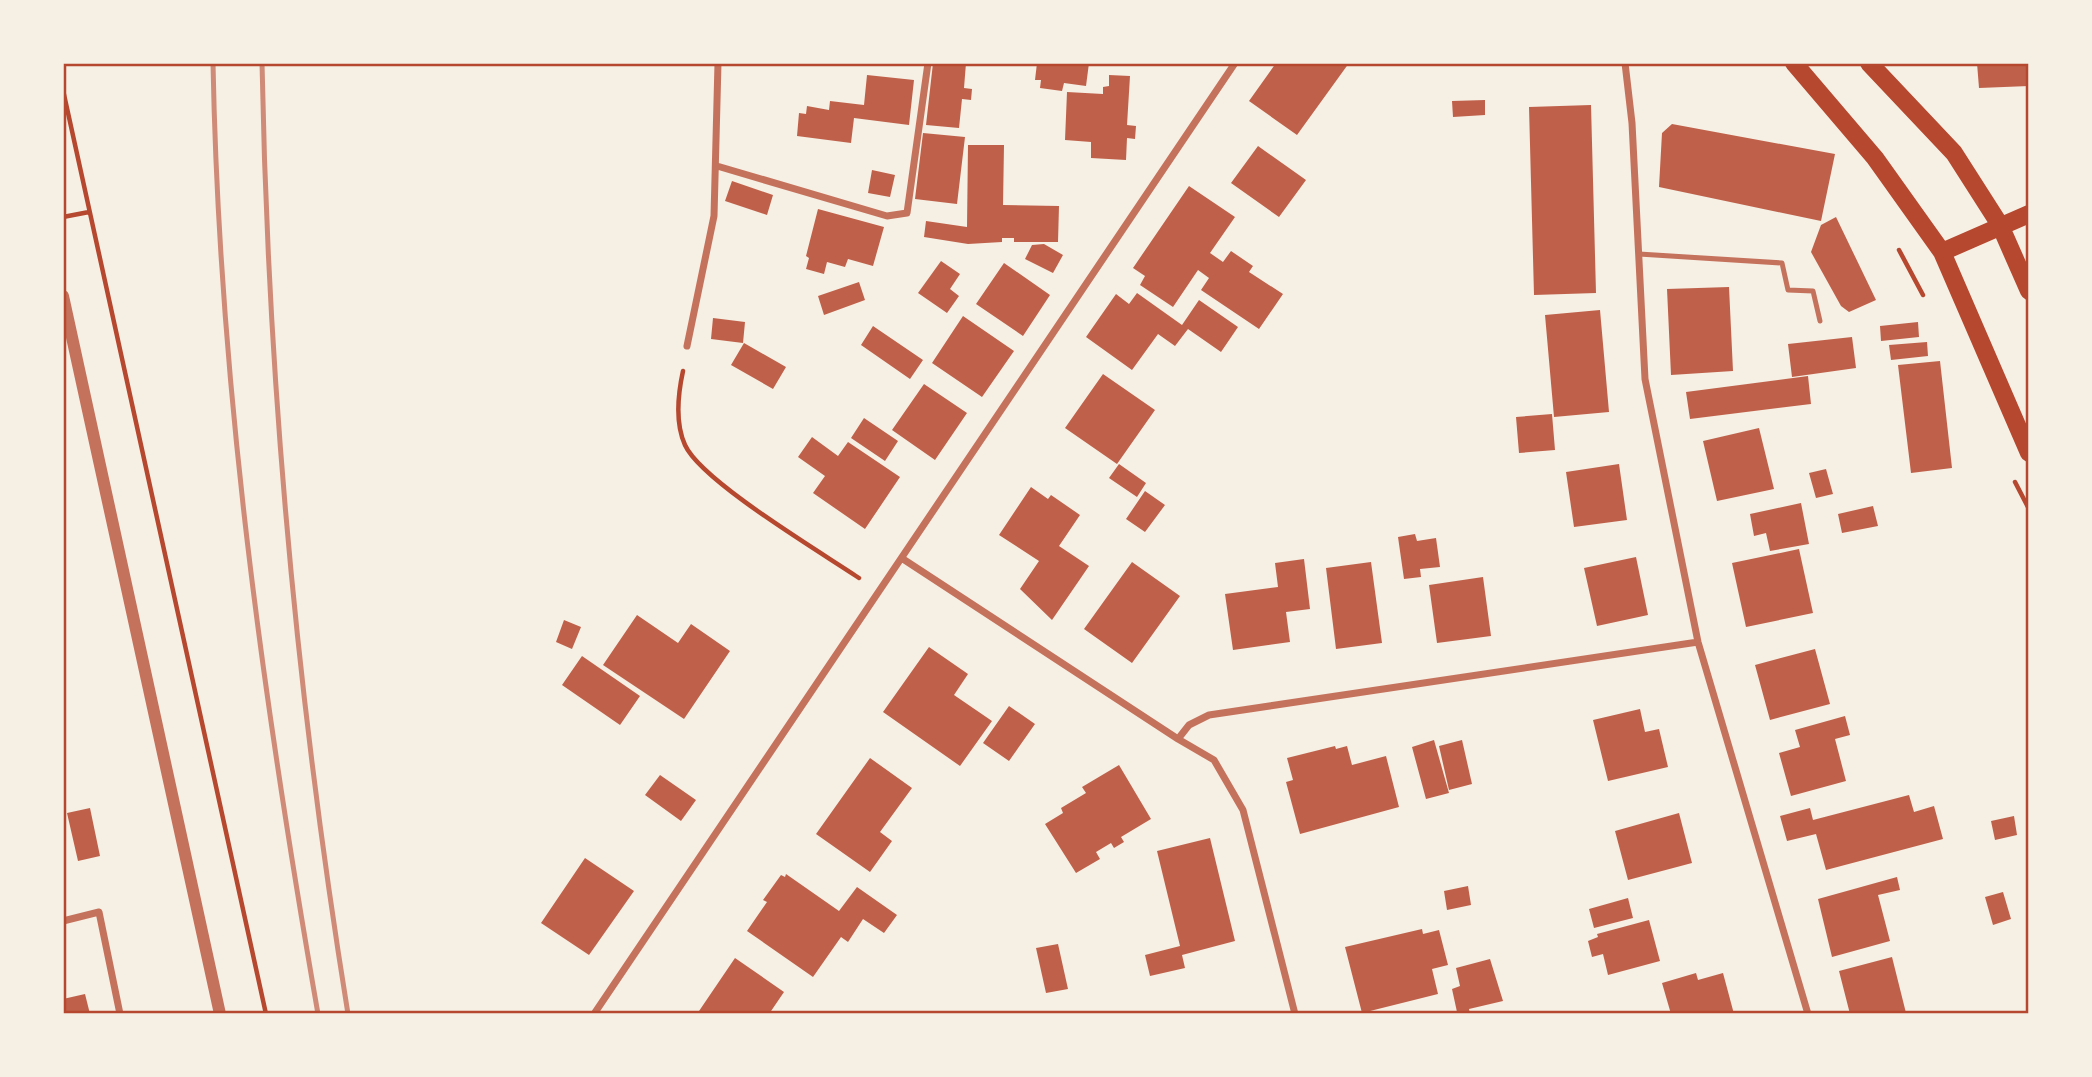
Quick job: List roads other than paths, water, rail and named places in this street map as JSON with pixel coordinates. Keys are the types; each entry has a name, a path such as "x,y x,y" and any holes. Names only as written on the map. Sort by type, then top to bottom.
{"main road":[{"path":"1794,63 1875,158 1942,252 2029,453"},
{"path":"1869,63 1954,153 2000,225 2029,291"},
{"path":"1942,252 2029,214"}],"street":[{"path":"687,346 714,216 718,63"},
{"path":"716,166 887,216 907,213 928,63"},
{"path":"594,1014 1235,63"},
{"path":"1625,63 1632,123 1645,379 1698,642 1808,1014"},
{"path":"63,296 220,1014"},
{"path":"903,559 1214,760 1242,810 1295,1014"},
{"path":"1178,739 1189,725 1209,715 1698,642"},
{"path":"63,921 99,912 120,1014"}],"lane":[{"path":"1639,254 1782,263 1787,290 1813,292 1820,321"}],"railway":[{"path":"213,63 224,302 247,540 279,778 318,1014"},
{"path":"262,63 271,302 288,540 314,777 348,1014"}]}
